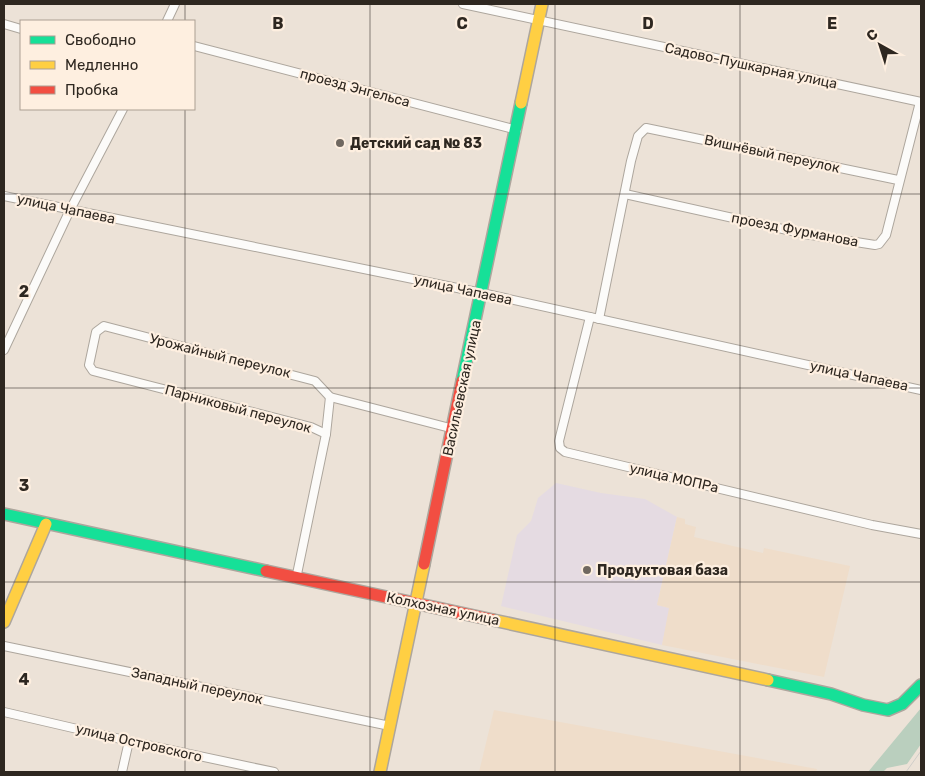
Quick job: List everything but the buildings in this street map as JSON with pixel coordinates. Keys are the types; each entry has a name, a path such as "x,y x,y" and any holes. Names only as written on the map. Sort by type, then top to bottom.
{"main road":[{"name":"Васильевская улица","path":"380,772 542,4"},
{"name":"Колхозная улица","path":"4,514 296,579 416,602 832,694 881,710 893,709 904,702 921,685"},
{"path":"4,622 46,524"}],"street":[{"path":"167,20 175,4"},
{"name":"Садово-Пушкарная улица","path":"463,4 920,102"},
{"path":"4,24 20,30"},
{"name":"проезд Энгельса","path":"195,46 516,130"},
{"name":"проезд Фурманова","path":"625,194 805,234 875,245 879,244 886,236 898,180 920,102"},
{"path":"4,350 70,210 122,110"},
{"name":"Вишнёвый переулок","path":"625,194 638,136 646,128 898,180"},
{"path":"599,319 625,194"},
{"name":"улица Чапаева","path":"4,196 482,293 921,390"},
{"name":"улица МОПРа","path":"590,317 559,441 560,448 565,452 872,525 921,534"},
{"name":"Урожайный переулок","path":"93,371 89,364 96,332 104,326 315,381 330,397 454,428"},
{"name":"Парниковый переулок","path":"93,371 311,427 326,434 296,579"},
{"path":"326,434 330,397"},
{"name":"Западный переулок","path":"4,646 390,726"},
{"name":"улица Островского","path":"4,712 250,770 274,772"},
{"path":"122,772 129,742"}],"shaded area":[{"name":"Продуктовая база","path":"556,483 601,493 645,499 677,517 657,605 670,608 662,645 501,606 517,535 531,521 538,498"},
{"path":"677,517 685,519 685,524 696,527 694,537 763,553 764,548 850,566 824,677 662,645 669,608 657,605"},
{"path":"494,710 817,769 816,772 479,772"}],"green space":[{"path":"921,708 921,744 907,764 887,768 883,772 868,772"}],"tram line":[{"path":"906,772 921,751"}],"traffic: fast":[{"path":"462,381 521,103"},
{"path":"4,514 266,571"},
{"path":"768,680 831,694 863,705 888,710 902,704 921,685"}],"traffic: slow":[{"path":"521,103 542,4"},
{"path":"4,622 46,524"},
{"path":"380,772 424,564"},
{"path":"493,620 768,680"}],"traffic: jam":[{"path":"424,564 462,381"},
{"path":"266,571 493,620"}],"place":[{"name":"Детский сад № 83","path":"340,143"},
{"name":"Продуктовая база","path":"587,570"}]}
